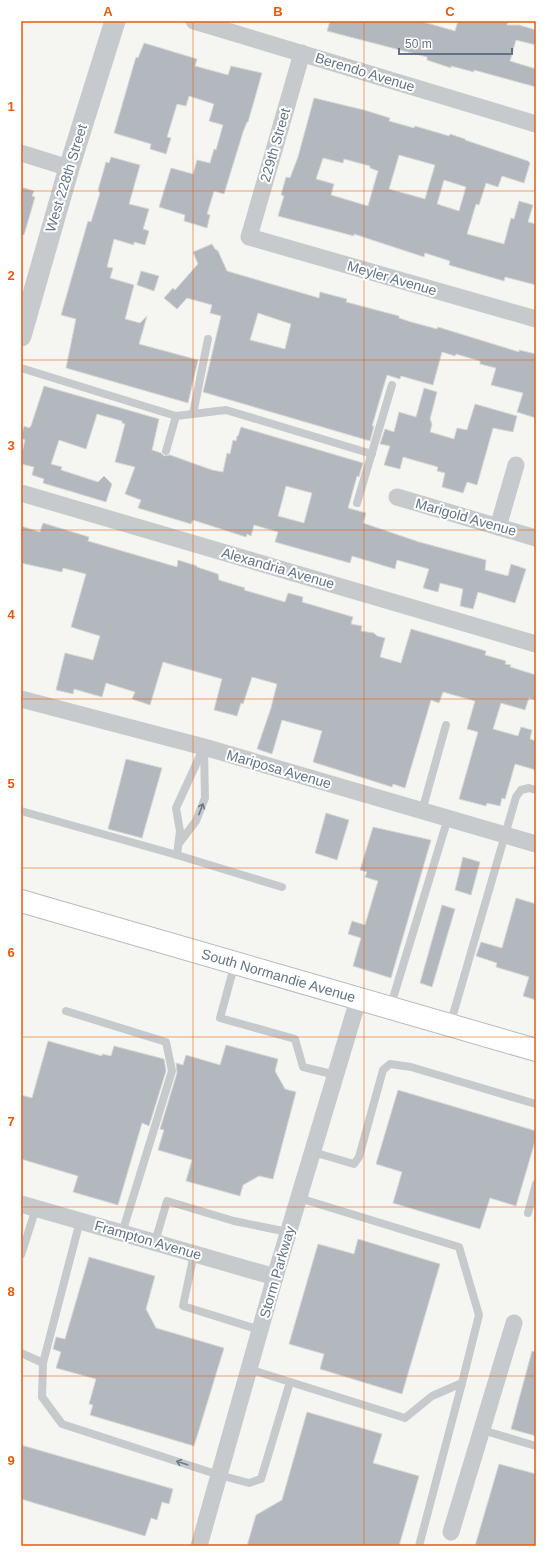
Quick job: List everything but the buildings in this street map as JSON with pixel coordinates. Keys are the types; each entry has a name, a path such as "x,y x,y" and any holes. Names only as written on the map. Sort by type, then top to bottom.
{"main road":[{"name":"South Normandie Avenue","path":"21,901 358,1000 536,1050"}],"street":[{"name":"West 228th Street","path":"22,331 68,168 115,21"},
{"name":"Berendo Avenue","path":"194,21 536,124"},
{"name":"229th Street","path":"249,237 302,53"},
{"path":"21,153 68,168"},
{"name":"Meyler Avenue","path":"249,237 536,318"},
{"path":"498,527 516,465"},
{"name":"Alexandria Avenue","path":"21,493 536,644"},
{"name":"Marigold Avenue","path":"396,497 536,538"},
{"name":"Mariposa Avenue","path":"21,699 204,747 536,844"},
{"name":"Storm Parkway","path":"199,1546 288,1232 358,1000"},
{"name":"Frampton Avenue","path":"28,1206 275,1277"},
{"path":"451,1532 514,1323"}],"lane":[{"path":"193,414 208,339"},
{"path":"21,368 176,416 226,410 372,454"},
{"path":"357,503 392,385"},
{"path":"166,451 176,416"},
{"path":"422,811 446,725"},
{"path":"180,842 196,822 205,798 204,747"},
{"path":"177,855 180,842 180,831 176,808 204,747"},
{"path":"450,1026 516,797 520,790 529,788 536,790"},
{"path":"21,811 177,855 282,887"},
{"path":"390,1009 448,818"},
{"path":"235,963 220,1018 295,1040 303,1067 336,1075"},
{"path":"66,1011 166,1042 172,1071 122,1233"},
{"path":"312,1152 354,1164 359,1156 384,1070 390,1064 411,1067 536,1104"},
{"path":"528,1213 536,1184"},
{"path":"299,1198 459,1247 479,1315 418,1546"},
{"path":"155,1242 167,1201 234,1221 288,1232"},
{"path":"21,1255 28,1206"},
{"path":"80,1221 43,1363 42,1397 62,1424 219,1475 249,1482 261,1479 290,1382"},
{"path":"194,1254 183,1306 260,1330"},
{"path":"21,1353 43,1363"},
{"path":"249,1369 405,1418 432,1396 462,1383"},
{"path":"482,1430 536,1446"}]}
